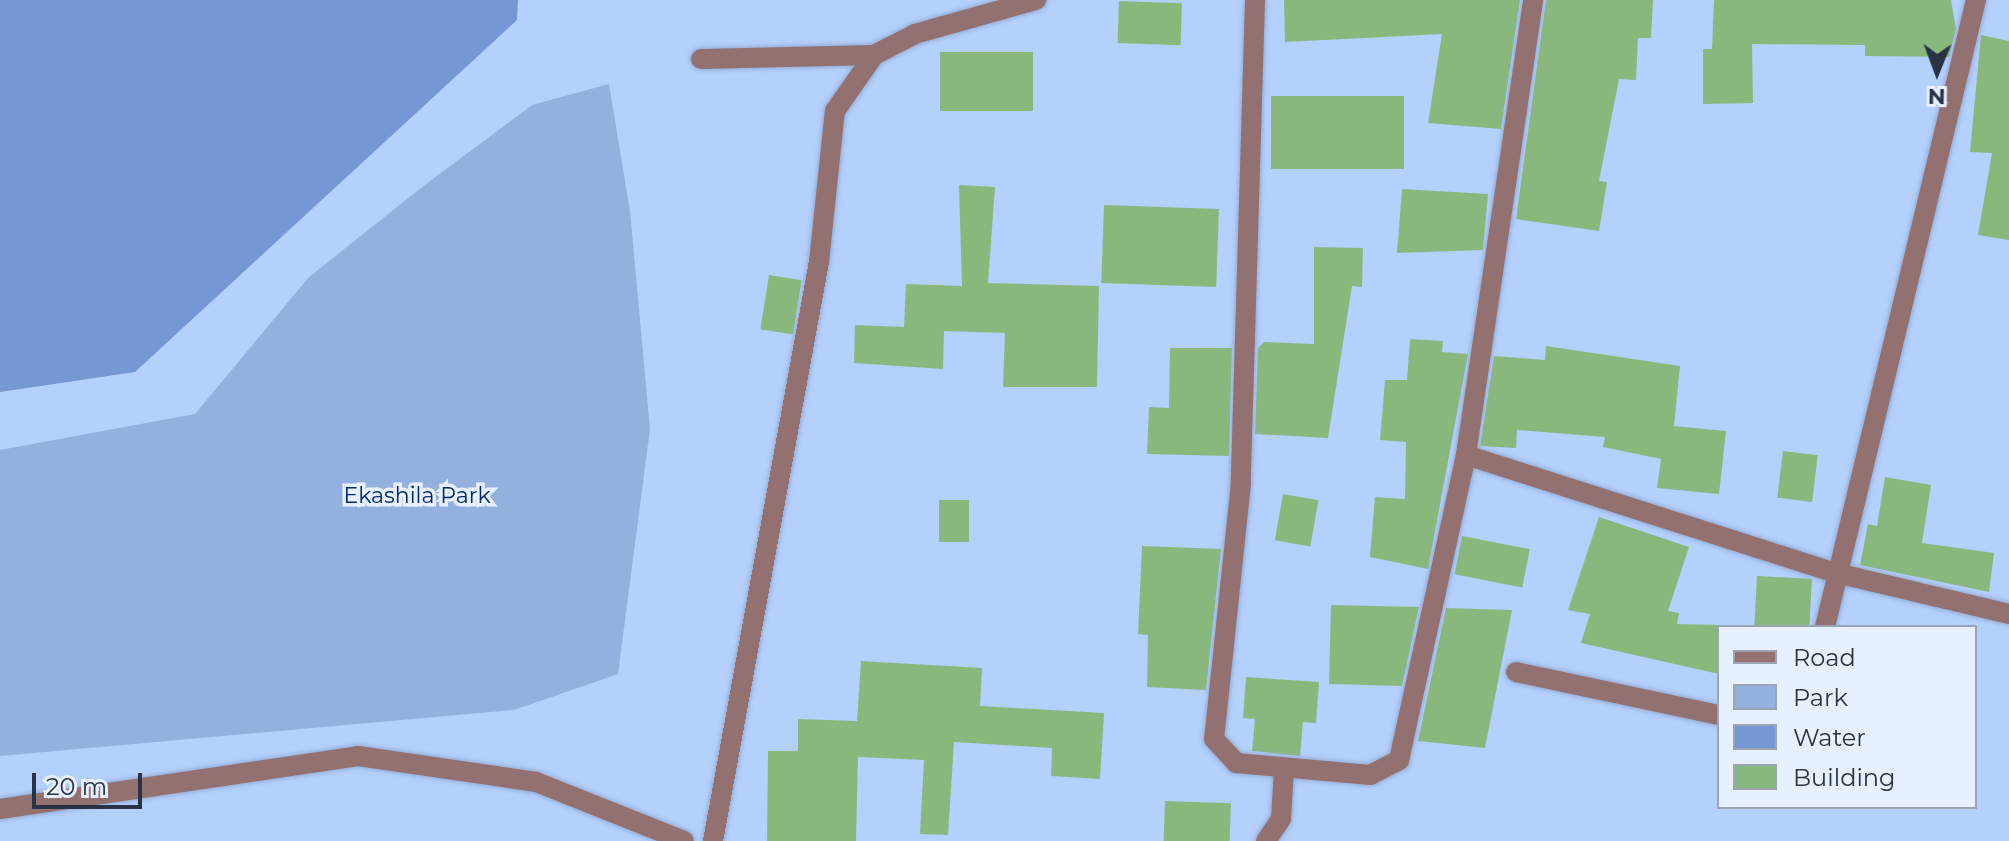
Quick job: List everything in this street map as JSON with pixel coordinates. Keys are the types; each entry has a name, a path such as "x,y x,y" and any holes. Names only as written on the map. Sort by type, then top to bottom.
{"street":[{"path":"701,59 874,55 915,34 1036,0"},
{"path":"1255,0 1241,483 1214,739 1236,763 1370,775 1399,760 1466,455 1533,0"},
{"path":"1825,625 1976,0"},
{"path":"713,841 819,262 835,111 874,55"},
{"path":"1466,455 1836,573 2009,614"},
{"path":"1516,672 1717,715"},
{"path":"0,809 358,756 536,782 684,841"},
{"path":"1266,841 1281,819 1284,769"}],"green space":[{"name":"Ekashila Park","path":"609,84 630,211 650,429 618,674 514,710 0,756 0,450 195,414 309,277 532,105"}],"water":[{"path":"0,0 518,0 517,20 135,372 0,392"}],"building":[{"path":"1284,0 1520,0 1501,129 1428,123 1442,34 1285,42"},
{"path":"1546,0 1653,0 1651,38 1638,38 1636,80 1619,79 1599,181 1607,182 1599,231 1516,219"},
{"path":"1714,0 1951,0 1956,29 1949,57 1865,56 1865,45 1752,44 1753,103 1703,104 1703,49 1712,49"},
{"path":"1119,1 1182,3 1180,45 1118,43"},
{"path":"1981,35 2009,41 2009,240 1978,235 1992,153 1970,152"},
{"path":"940,52 1033,52 1033,111 940,111"},
{"path":"1271,96 1404,96 1404,169 1271,169"},
{"path":"959,185 995,187 988,283 1099,286 1097,387 1003,387 1005,333 944,331 943,369 854,363 855,325 904,327 906,284 962,286"},
{"path":"1402,189 1488,194 1483,250 1397,253"},
{"path":"1104,205 1219,209 1216,287 1101,283"},
{"path":"1314,247 1363,248 1362,287 1352,286 1328,438 1255,434 1258,348 1264,342 1314,344"},
{"path":"769,275 802,280 793,334 760,329"},
{"path":"1410,339 1443,341 1442,352 1468,354 1428,569 1370,557 1375,497 1405,499 1406,442 1380,440 1385,380 1407,380"},
{"path":"1546,346 1680,366 1674,426 1726,431 1719,494 1657,488 1661,459 1603,447 1605,437 1517,430 1516,448 1480,446 1494,356 1545,360"},
{"path":"1170,348 1232,348 1229,456 1147,454 1149,407 1169,408"},
{"path":"1783,451 1818,455 1812,502 1777,498"},
{"path":"1885,477 1931,485 1922,543 1994,553 1989,592 1860,565 1868,524 1877,526"},
{"path":"1283,494 1318,500 1310,547 1275,540"},
{"path":"939,500 969,500 969,542 939,542"},
{"path":"1599,517 1689,547 1668,611 1679,613 1677,624 1719,625 1717,674 1581,643 1590,614 1568,610"},
{"path":"1462,536 1530,549 1522,587 1455,574"},
{"path":"1142,546 1221,549 1206,690 1147,687 1148,635 1138,634"},
{"path":"1757,576 1812,579 1810,625 1754,625"},
{"path":"1331,605 1419,607 1402,686 1329,684"},
{"path":"1446,608 1512,610 1485,748 1418,741"},
{"path":"861,661 982,668 980,706 1104,713 1100,779 1051,776 1052,748 954,742 948,835 920,834 924,760 858,757 856,841 767,841 768,751 798,751 798,719 857,721"},
{"path":"1246,677 1319,682 1316,723 1303,722 1300,756 1252,751 1255,719 1243,718"},
{"path":"1165,801 1231,803 1230,841 1164,841"}]}
